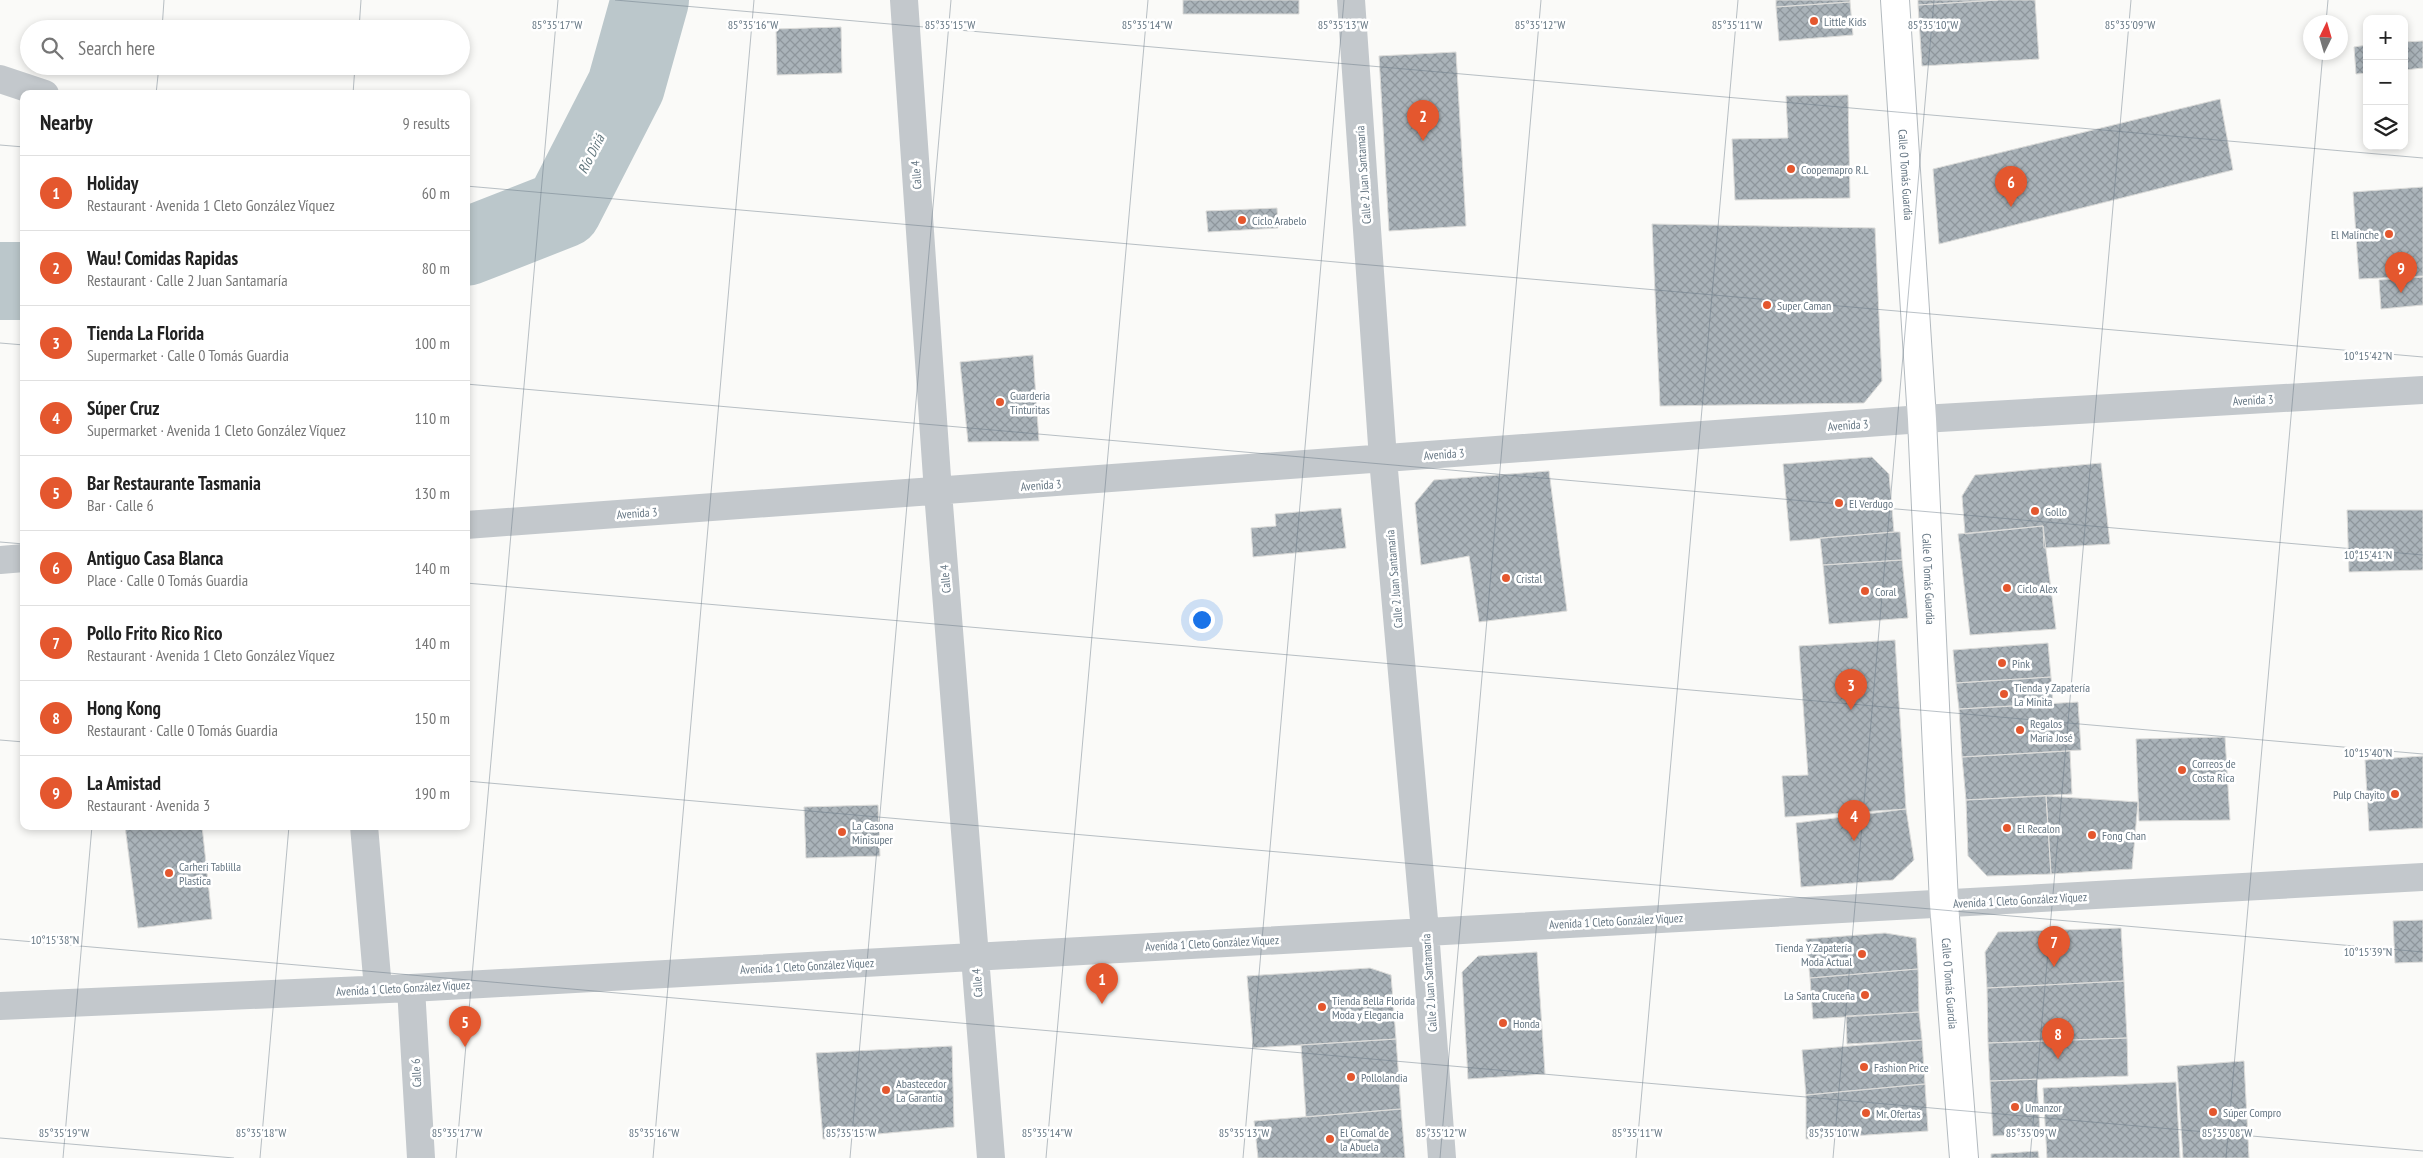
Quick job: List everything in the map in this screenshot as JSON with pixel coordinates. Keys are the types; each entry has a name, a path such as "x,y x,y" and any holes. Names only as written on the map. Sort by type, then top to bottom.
{"street":[{"name":"Calle 4","path":"904,0 938,492 991,1158"},
{"name":"Calle 2 Juan Santamaría","path":"1351,0 1383,458 1425,931 1442,1158"},
{"name":"Calle 0 Tomás Guardia","path":"1895,0 1922,419 1944,904 1964,1158"},
{"path":"0,79 32,90"},
{"name":"Avenida 3","path":"470,525 1922,419 2423,390"},
{"path":"0,560 20,558"},
{"path":"364,830 378,989"},
{"name":"Avenida 1 Cleto González Víquez","path":"0,1006 412,988 2423,877"},
{"name":"Calle 6","path":"412,988 421,1158"}],"building":[{"path":"1183,0 1299,0 1299,14 1183,14"},
{"path":"1776,0 1850,0 1850,2 1776,7"},
{"path":"1918,0 1998,0 1918,5"},
{"path":"1998,0 2035,0 2039,59 1922,66 1918,5"},
{"name":"Little Kids","path":"1850,2 1853,35 1779,41 1776,7"},
{"path":"841,27 842,73 777,75 776,29"},
{"path":"2423,41 2423,68 2408,70 2408,42"},
{"path":"2363,46 2363,73 2356,74 2354,47"},
{"path":"1456,52 1466,226 1389,231 1379,56"},
{"name":"Coopemapro R.L","path":"1848,95 1850,198 1735,200 1732,139 1788,138 1786,96"},
{"path":"2220,99 2233,170 1939,244 1933,169"},
{"name":"El Malinche","path":"2423,187 2423,276 2359,279 2353,192"},
{"name":"Ciclo Arabelo","path":"1277,208 1278,228 1208,232 1206,211"},
{"name":"Super Caman","path":"1652,224 1875,228 1882,381 1864,403 1660,406"},
{"path":"2423,277 2423,305 2381,309 2379,280"},
{"name":"Guarderia Tinturitas","path":"1033,355 1039,441 968,442 960,362"},
{"name":"El Verdugo","path":"1872,457 1889,474 1894,532 1790,541 1783,464"},
{"name":"Gollo","path":"2101,463 2110,544 2044,548 2043,526 1965,534 1962,496 1975,475"},
{"path":"1549,471 1567,611 1479,622 1469,556 1421,565 1415,503 1434,480"},
{"path":"1341,508 1346,548 1253,557 1251,528 1276,526 1275,514"},
{"path":"2347,510 2423,510 2423,570 2349,572"},
{"name":"Ciclo Alex","path":"2043,526 2056,629 1970,635 1958,534"},
{"path":"1900,532 1902,560 1823,565 1820,538"},
{"name":"Coral","path":"1902,560 1908,618 1829,624 1823,565"},
{"path":"1895,640 1906,809 1785,817 1782,776 1808,775 1799,646"},
{"name":"Pink","path":"2048,643 2051,677 1956,683 1953,650"},
{"name":"Tienda y Zapatería La Minita","path":"2051,677 2053,704 1959,709 1956,683"},
{"name":"Regalos María José","path":"2078,702 2081,750 1962,757 1959,709"},
{"name":"Correos de Costa Rica","path":"2225,737 2230,820 2139,821 2136,739"},
{"path":"2070,751 2072,794 1966,800 1962,757"},
{"name":"Pulp Chayito","path":"2423,756 2423,828 2369,831 2365,760"},
{"name":"El Recalon","path":"2046,796 2051,874 1987,876 1968,856 1966,800"},
{"name":"Fong Chan","path":"2046,796 2138,802 2132,869 2051,874"},
{"name":"La Casona Minisuper","path":"878,805 880,856 806,858 804,807"},
{"path":"1906,809 1914,860 1893,880 1801,887 1796,823"},
{"name":"Carheri Tablilla Plastica","path":"126,830 202,830 212,919 138,928"},
{"path":"2423,920 2423,962 2395,963 2393,921"},
{"path":"2121,928 2124,981 1987,988 1985,952 1998,932"},
{"name":"Tienda Y Zapatería Moda Actual","path":"1885,933 1916,938 1918,969 1810,978 1806,939"},
{"name":"Honda","path":"1537,952 1545,1074 1468,1079 1462,972 1478,956"},
{"name":"Tienda Bella Florida Moda y Elegancia","path":"1370,968 1391,975 1396,1039 1253,1048 1247,976"},
{"name":"La Santa Cruceña","path":"1918,969 1919,1012 1813,1019 1810,978"},
{"path":"2124,981 2127,1038 1988,1043 1987,988"},
{"path":"1919,1012 1922,1040 1847,1044 1846,1016"},
{"path":"2127,1038 2128,1076 1990,1081 1988,1043"},
{"name":"Pollolandia","path":"1396,1039 1401,1109 1306,1117 1301,1045"},
{"name":"Fashion Price","path":"1922,1040 1925,1084 1806,1095 1802,1050"},
{"name":"Abastecedor La Garantía","path":"952,1046 954,1127 823,1139 816,1053"},
{"name":"Súper Compro","path":"2244,1061 2249,1158 2183,1158 2177,1066"},
{"name":"Umanzor","path":"2037,1079 2040,1134 1993,1136 1990,1081"},
{"path":"2176,1082 2180,1158 2047,1158 2043,1088"},
{"name":"Mr. Ofertas","path":"1925,1084 1928,1131 1806,1139 1806,1095"},
{"name":"El Comal de la Abuela","path":"1401,1109 1405,1158 1258,1158 1254,1121"},
{"path":"2038,1151 2039,1158 1991,1158 1991,1154"}],"waterway":[{"name":"Río Diriá","path":"470,245 563,209 626,86 650,0"},
{"name":"Río Diriá","path":"0,281 20,281"}],"place":[{"name":"Little Kids","path":"1814,21"},
{"name":"Wau! Comidas Rapidas","path":"1423,141"},
{"name":"Coopemapro R.L","path":"1791,169"},
{"name":"Antiguo Casa Blanca","path":"2011,207"},
{"name":"Ciclo Arabelo","path":"1242,220"},
{"name":"El Malinche","path":"2389,234"},
{"name":"La Amistad","path":"2401,293"},
{"name":"Super Caman","path":"1767,305"},
{"name":"Guarderia Tinturitas","path":"1000,402"},
{"name":"El Verdugo","path":"1839,503"},
{"name":"Gollo","path":"2035,511"},
{"name":"Cristal","path":"1506,578"},
{"name":"Ciclo Alex","path":"2007,588"},
{"name":"Coral","path":"1865,591"},
{"name":"Pink","path":"2002,663"},
{"name":"Tienda y Zapatería La Minita","path":"2004,694"},
{"name":"Tienda La Florida","path":"1851,710"},
{"name":"Regalos María José","path":"2020,730"},
{"name":"Correos de Costa Rica","path":"2182,770"},
{"name":"Pulp Chayito","path":"2395,794"},
{"name":"El Recalon","path":"2007,828"},
{"name":"La Casona Minisuper","path":"842,832"},
{"name":"Fong Chan","path":"2092,835"},
{"name":"Súper Cruz","path":"1854,841"},
{"name":"Carheri Tablilla Plastica","path":"169,873"},
{"name":"Tienda Y Zapatería Moda Actual","path":"1862,954"},
{"name":"Pollo Frito Rico Rico","path":"2054,967"},
{"name":"La Santa Cruceña","path":"1865,995"},
{"name":"Holiday","path":"1102,1004"},
{"name":"Tienda Bella Florida Moda y Elegancia","path":"1322,1007"},
{"name":"Honda","path":"1503,1023"},
{"name":"Bar Restaurante Tasmania","path":"465,1047"},
{"name":"Hong Kong","path":"2058,1059"},
{"name":"Fashion Price","path":"1864,1067"},
{"name":"Pollolandia","path":"1351,1077"},
{"name":"Abastecedor La Garantía","path":"886,1090"},
{"name":"Umanzor","path":"2015,1107"},
{"name":"Súper Compro","path":"2213,1112"},
{"name":"Mr. Ofertas","path":"1866,1113"},
{"name":"El Comal de la Abuela","path":"1330,1139"}]}
